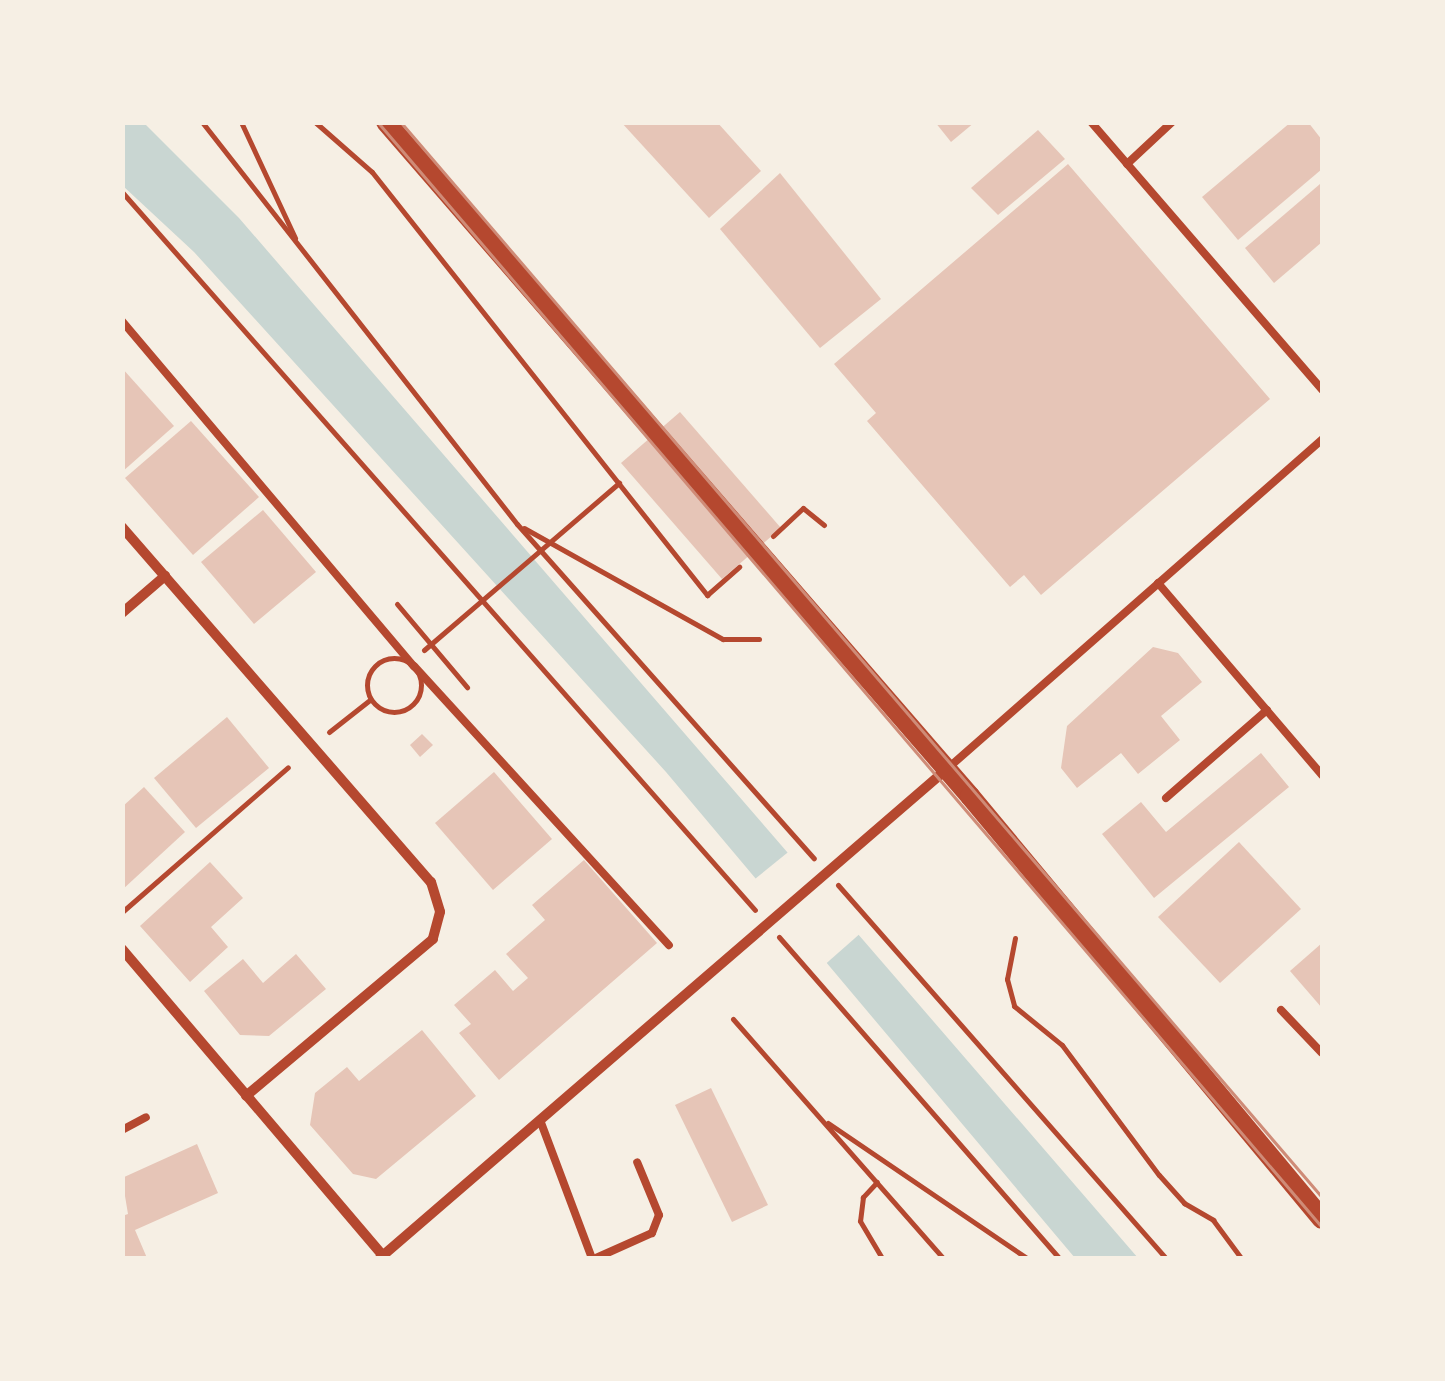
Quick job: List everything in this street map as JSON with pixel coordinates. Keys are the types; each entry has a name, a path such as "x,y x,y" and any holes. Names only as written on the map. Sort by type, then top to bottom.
{"main road":[{"path":"386,122 947,769 1322,1220"}],"street":[{"path":"122,527 431,882 440,912 433,939 246,1096"},
{"path":"122,613 164,576"},
{"path":"122,949 381,1257 947,769"}],"lane":[{"path":"1092,122 1322,390"},
{"path":"1127,164 1172,122"},
{"path":"122,320 414,666 669,946"},
{"path":"947,769 1322,439"},
{"path":"1158,583 1322,774"},
{"path":"1166,798 1267,710"},
{"path":"1282,1010 1322,1053"},
{"path":"122,1130 146,1117"},
{"path":"540,1120 594,1258 652,1234 659,1215 638,1162"}],"path":[{"path":"202,122 517,524 1166,1258"},
{"path":"242,122 299,247"},
{"path":"314,122 372,172 707,595"},
{"path":"122,192 758,912"},
{"path":"428,643 619,483"},
{"path":"804,508 824,525"},
{"path":"517,524 723,639 759,639"},
{"path":"397,604 466,687"},
{"path":"397,658 414,666 421,683 410,708 392,712 371,699 368,678 381,661 397,658"},
{"path":"329,732 371,699"},
{"path":"122,912 288,767"},
{"path":"767,928 1059,1258"},
{"path":"1015,938 1007,980 1014,1006 1062,1046 1160,1175 1184,1203 1213,1220 1241,1258"},
{"path":"732,1019 943,1258"},
{"path":"821,1118 1028,1258"},
{"path":"877,1182 863,1197 860,1222 882,1258"}],"shaded area":[{"path":"122,123 144,123 239,218 1138,1258 1075,1258 666,772 194,252 123,186"}],"pier":[{"path":"792,849 863,931 821,968 750,883"}],"building":[{"path":"621,122 717,122 761,171 709,218"},
{"path":"935,122 975,122 951,142"},
{"path":"1291,122 1308,122 1322,140 1322,169 1238,240 1202,197"},
{"path":"1038,130 1065,159 998,215 971,188"},
{"path":"1068,164 1270,399 1041,595 1024,575 1010,587 867,421 876,413 834,364"},
{"path":"780,173 881,299 820,348 720,229"},
{"path":"1320,184 1322,242 1274,283 1245,248"},
{"path":"122,368 174,426 122,472"},
{"path":"680,412 781,528 722,579 621,463"},
{"path":"191,421 259,497 193,555 125,478"},
{"path":"263,510 316,572 254,624 201,562"},
{"path":"1153,647 1178,653 1202,682 1161,716 1180,740 1138,774 1121,753 1077,788 1061,768 1067,726"},
{"path":"227,717 269,768 196,828 154,778"},
{"path":"422,734 433,745 420,757 410,745"},
{"path":"1261,753 1289,787 1154,898 1102,834 1141,802 1166,832"},
{"path":"494,772 552,839 493,890 435,823"},
{"path":"144,787 185,832 122,890 122,807"},
{"path":"1239,842 1301,909 1220,983 1158,917"},
{"path":"584,860 657,943 499,1080 459,1033 471,1024 454,1005 495,970 513,991 528,978 506,954 545,920 532,905"},
{"path":"210,862 243,898 211,927 228,947 190,982 140,926"},
{"path":"1322,943 1322,1008 1290,971"},
{"path":"296,954 326,989 269,1036 240,1035 204,991 243,959 263,983"},
{"path":"422,1030 476,1096 376,1179 353,1174 310,1125 315,1093 347,1067 359,1081"},
{"path":"711,1088 768,1205 732,1222 675,1105"},
{"path":"197,1144 218,1193 135,1230 147,1258 122,1258 122,1216 128,1214 122,1178"}],"tram line":[{"path":"378,122 1322,1227"},
{"path":"401,122 1322,1197"}]}
